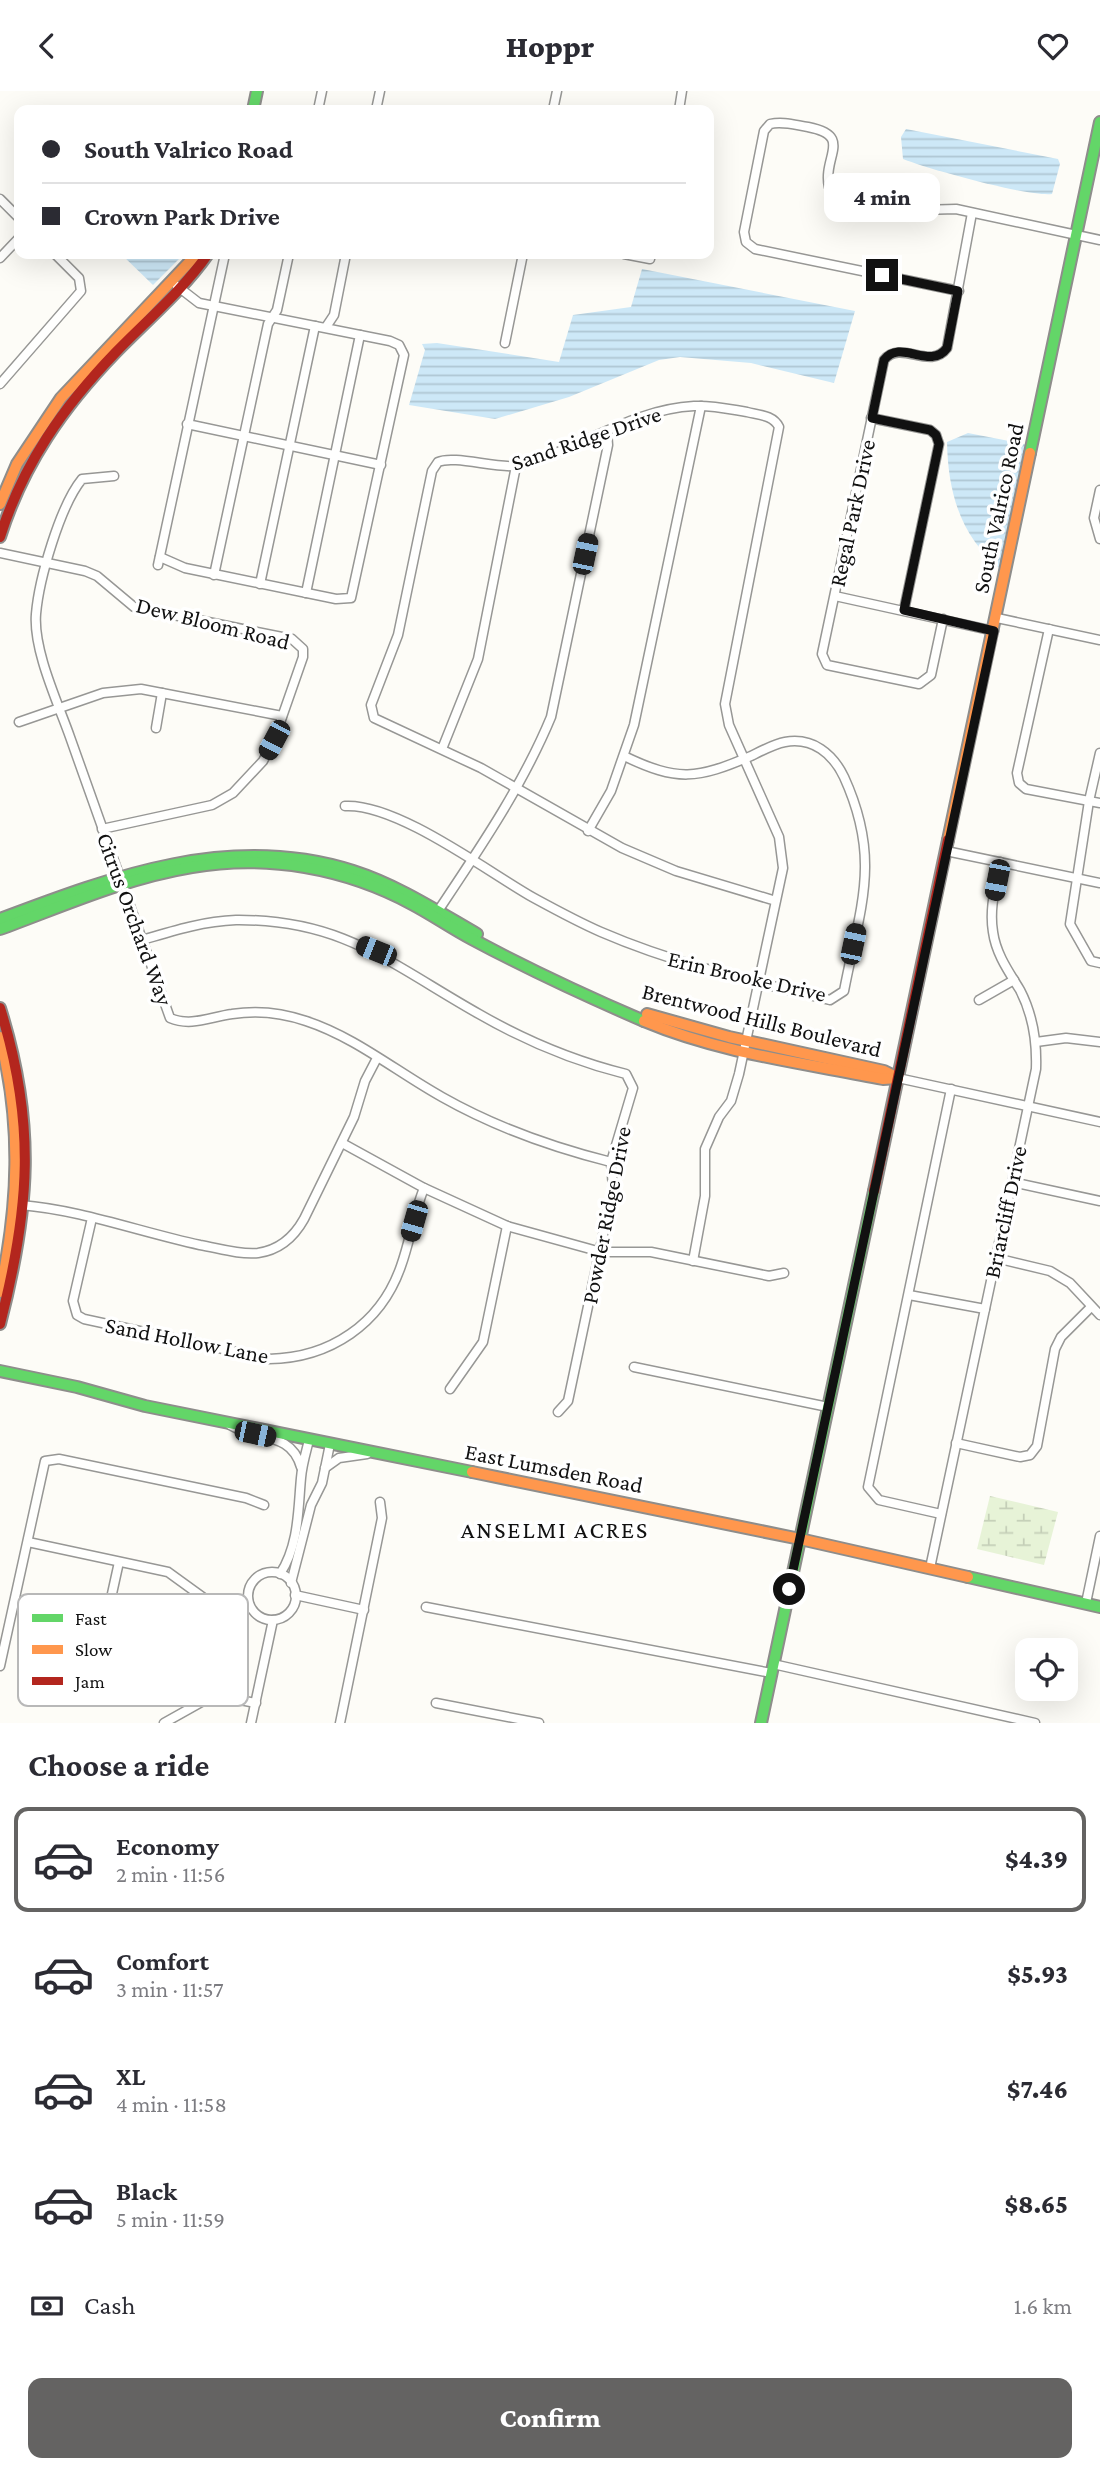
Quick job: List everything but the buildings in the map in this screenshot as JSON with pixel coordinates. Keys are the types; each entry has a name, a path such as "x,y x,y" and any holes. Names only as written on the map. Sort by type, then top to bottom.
{"street":[{"path":"958,291 755,249 746,242 744,232 764,131 769,124 779,122 824,130 831,135 834,143 827,179 829,187 838,193 920,210 956,209 1100,240"},
{"name":"South Valrico Road","path":"761,1723 1100,123"},
{"path":"0,199 14,213"},
{"name":"Regal Park Drive","path":"943,619 931,675 919,684 827,665 822,654 884,360 890,353 898,351 931,358 942,354 947,348 972,213"},
{"path":"0,258 14,243"},
{"path":"0,384 81,291 79,278 60,259"},
{"path":"0,537 23,472 63,409 176,285 194,259"},
{"path":"0,504 23,451 57,401 203,259"},
{"path":"176,285 194,301 213,306 272,318 326,327 402,347 404,355 351,598 342,600 214,575 159,561 187,424 213,306 224,259"},
{"path":"214,575 244,436 288,259"},
{"path":"326,327 334,315 345,259"},
{"path":"505,343 522,259"},
{"path":"260,584 315,325"},
{"path":"306,593 360,335"},
{"path":"588,831 611,791 634,725 701,406"},
{"name":"Sand Ridge Drive","path":"693,1261 705,1196 705,1149 719,1117 731,1101 759,983 783,868 779,837 727,721 725,691 780,429 776,422 766,416 701,406 658,412 516,466 492,467 447,459 434,466 396,642 371,705 376,720 442,749 516,788 588,831 676,871 776,901"},
{"path":"872,418 930,430 936,435 939,444 904,610"},
{"path":"187,424 381,464"},
{"path":"436,912 516,788 551,717 608,445 607,432"},
{"path":"442,749 478,659 516,466"},
{"name":"Citrus Orchard Way","path":"114,476 82,479 74,489 55,534 36,615 39,645 170,1018 184,1024 234,1013 281,1014 326,1028 442,1097 504,1128 556,1149 611,1162"},
{"path":"1100,490 1094,518 1100,539"},
{"name":"Dew Bloom Road","path":"0,553 97,576 122,599 150,612 296,640 303,649 303,657 282,716 263,761 233,793 212,805 102,829"},
{"path":"835,596 994,631"},
{"path":"997,618 1100,640"},
{"path":"1049,629 1017,773 1019,783 1027,789 1100,803"},
{"path":"19,722 122,688 282,716"},
{"path":"156,728 162,693"},
{"name":"Erin Brooke Drive","path":"345,806 361,805 430,835 534,898 598,930 683,964 830,1000 844,991 867,875 867,850 857,806 837,762 829,753 807,744 784,742 715,772 693,776 657,772 625,756"},
{"path":"1100,753 1089,801 1070,924 1091,961 1100,963"},
{"path":"946,851 1100,883"},
{"name":"Brentwood Hills Boulevard","path":"0,929 48,907 187,858 241,854 286,856 365,873 436,912 495,949 615,1006 745,1045 884,1071 898,1078"},
{"name":"Briarcliff Drive","path":"930,1568 1035,1069 1036,1042 1028,1007 1000,956 993,931 993,898 1000,862"},
{"name":"Brentwood Hills Boulevard","path":"0,919 48,907"},
{"name":"Powder Ridge Drive","path":"142,940 189,927 234,920 300,926 332,933 376,951 479,1014 545,1048 626,1074 633,1088 611,1162 613,1188 601,1252 568,1401 558,1412"},
{"path":"979,1000 1014,980"},
{"path":"0,1008 22,1094 27,1145 17,1262 0,1324"},
{"path":"0,1037 16,1120 20,1205 0,1292"},
{"path":"1036,1042 1066,1038 1100,1042"},
{"path":"20,1205 92,1218 129,1230 234,1252 268,1250 288,1240 301,1226 342,1143 365,1081 377,1058"},
{"path":"898,1078 1100,1122"},
{"path":"941,1514 879,1500 868,1487 951,1089"},
{"path":"342,1143 424,1188 507,1226 601,1252 651,1252 769,1276 784,1273"},
{"path":"1012,1182 1100,1201"},
{"name":"Sand Hollow Lane","path":"92,1218 74,1301 77,1315 84,1319 270,1359 294,1358 328,1348 359,1330 379,1309 401,1267 424,1188"},
{"path":"450,1389 483,1342 507,1226"},
{"path":"996,1258 1050,1271 1070,1283 1100,1315"},
{"path":"909,1296 985,1309"},
{"path":"956,1443 1020,1457 1030,1455 1037,1446 1055,1349 1061,1337 1091,1307"},
{"path":"634,1367 828,1407"},
{"name":"East Lumsden Road","path":"0,1371 309,1440 800,1539 1100,1607"},
{"path":"224,1422 240,1431 286,1443 296,1452 302,1470"},
{"path":"280,1574 289,1556 302,1503 302,1470 309,1440"},
{"path":"291,1583 311,1505 322,1483 330,1444"},
{"path":"325,1468 339,1458 374,1453"},
{"path":"0,1666 45,1461 59,1459 246,1498 264,1505"},
{"path":"340,1723 382,1518 380,1501"},
{"path":"1086,1603 1100,1536"},
{"path":"28,1542 168,1572 198,1594"},
{"path":"112,1594 119,1562"},
{"path":"280,1574 291,1583 296,1595 292,1609 273,1620 259,1616 249,1605 249,1590 257,1577 280,1574"},
{"path":"296,1595 364,1610"},
{"path":"426,1607 772,1668 1035,1723"},
{"path":"251,1723 273,1620"},
{"path":"248,1701 256,1703"},
{"path":"436,1703 539,1723"},
{"path":"164,1723 194,1706"}],"green space":[{"path":"990,1496 1058,1512 1044,1565 977,1549"}],"water":[{"path":"906,129 1058,159 1060,164 1052,194 1001,187 903,159 901,137"},
{"path":"126,259 179,259 153,285"},
{"path":"642,269 855,311 834,383 751,363 680,357 659,360 569,397 495,419 409,405 425,350 422,344 437,343 559,362 573,315 631,307"},
{"path":"968,433 1029,445 1003,571 977,544 967,529 954,497 947,442"}],"traffic: fast":[{"path":"254,105 257,91"},
{"path":"1030,453 1100,122"},
{"path":"0,919 86,888 174,864 262,856 307,860 353,871 416,899 477,934"},
{"path":"0,929 94,893 167,872 220,863 249,862 305,867 360,881 386,892 514,961 644,1021"},
{"path":"761,1723 874,1191"},
{"path":"0,1371 77,1387 145,1406 472,1472"},
{"path":"968,1577 1100,1607"}],"traffic: slow":[{"path":"0,504 17,464 61,398 192,259"},
{"path":"948,840 1030,453"},
{"path":"647,1014 729,1037 884,1071 898,1078"},
{"path":"644,1021 702,1041 762,1056 883,1079 898,1078"},
{"path":"0,1037 15,1133 11,1228 0,1292"},
{"path":"472,1472 800,1539 968,1577"}],"traffic: jam":[{"path":"0,537 20,485 62,415 116,352 176,293 204,259"},
{"path":"874,1191 948,840"},
{"path":"0,1008 12,1050 19,1090 25,1166 18,1242 0,1324"}],"district":[{"name":"ANSELMI ACRES","path":"555,1529"}],"route":[{"path":"789,1589 994,631 904,610 939,444 936,435 930,430 872,418 884,360 890,353 898,351 931,358 942,354 947,348 958,291 882,275"}]}
